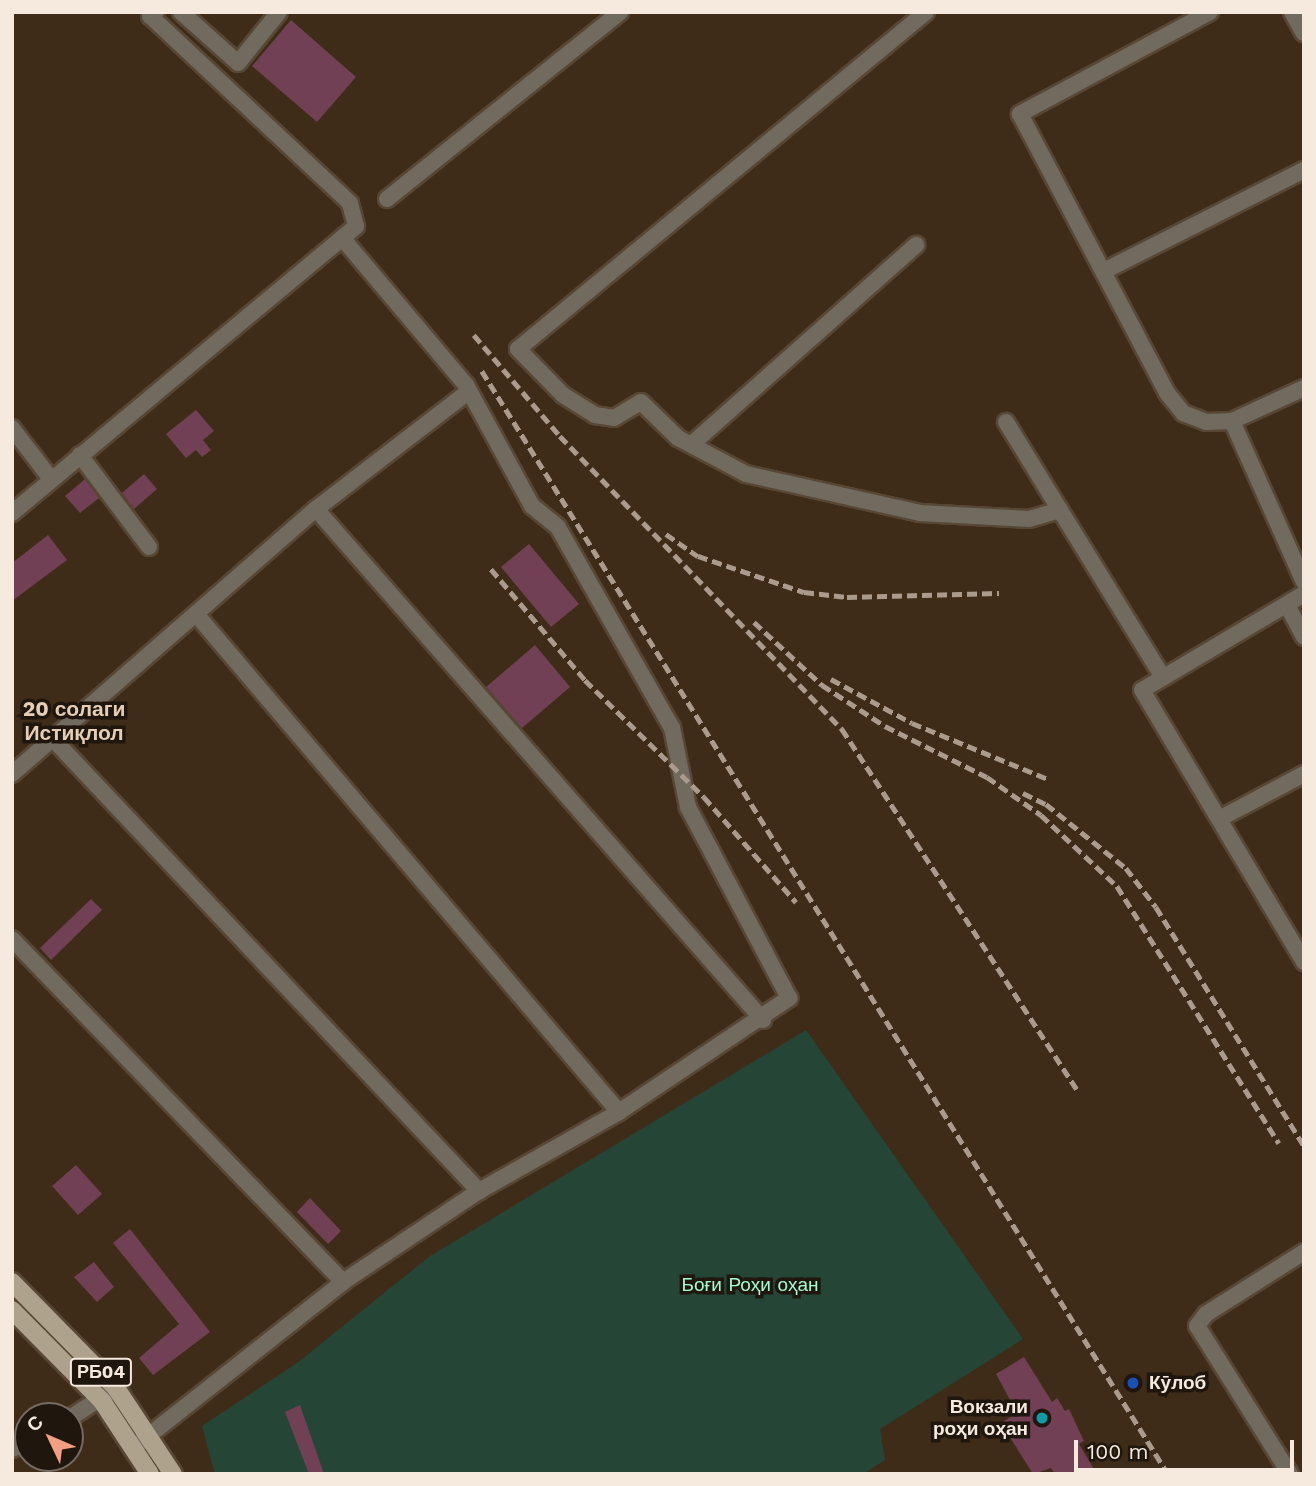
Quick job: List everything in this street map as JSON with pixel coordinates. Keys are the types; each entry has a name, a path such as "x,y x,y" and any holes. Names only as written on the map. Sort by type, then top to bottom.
{"main road":[{"name":"РБ04","path":"12,1282 116,1388 150,1435 173,1474"},
{"name":"РБ04","path":"12,1310 102,1401 150,1474"}],"street":[{"path":"12,513 356,226 350,203 150,16 156,12"},
{"path":"181,12 238,63 279,12"},
{"path":"387,199 620,12"},
{"path":"926,12 518,349 564,395 595,415 614,418 640,402 691,444 746,474 920,513 1029,519 1060,510"},
{"path":"1210,12 1020,114 1183,414 1206,422 1232,421 1301,394"},
{"path":"1293,12 1304,32"},
{"path":"1104,271 1304,170"},
{"path":"133,1448 343,1282 479,1191 619,1112 763,1020 789,998 688,807 672,728 558,527 532,506 469,391 343,239"},
{"path":"691,444 916,245"},
{"path":"12,774 316,509 469,391"},
{"path":"1232,421 1304,582"},
{"path":"1006,422 1162,676"},
{"path":"12,428 51,479"},
{"path":"80,455 149,547"},
{"path":"316,509 763,1020"},
{"path":"1301,953 1142,690 1304,593"},
{"path":"1287,605 1304,637"},
{"path":"196,614 619,1112"},
{"path":"52,738 479,1191"},
{"path":"1219,820 1304,774"},
{"path":"12,939 343,1282"},
{"path":"1290,1474 1197,1326 1206,1314 1304,1252"},
{"path":"84,1411 102,1401 116,1388"}],"green space":[{"name":"Боғи Роҳи оҳан","path":"806,1030 1023,1339 880,1429 885,1460 863,1474 215,1474 202,1426 297,1363 430,1256"}],"building":[{"path":"291,20 356,77 317,122 252,66"},
{"path":"196,410 214,431 203,440 211,450 202,457 196,450 186,458 166,434"},
{"path":"144,474 157,489 134,509 122,493"},
{"path":"85,479 99,498 80,513 65,496"},
{"path":"48,535 67,560 12,601 12,563"},
{"path":"529,544 579,604 551,627 501,567"},
{"path":"535,645 570,687 522,728 486,687"},
{"path":"91,899 102,910 51,960 40,948"},
{"path":"76,1165 102,1194 78,1215 52,1186"},
{"path":"310,1198 341,1231 328,1244 297,1212"},
{"path":"130,1229 210,1332 153,1375 139,1358 179,1324 113,1243"},
{"path":"94,1262 114,1287 97,1302 74,1277"},
{"name":"Вокзали роҳи оҳан","path":"1024,1357 1052,1402 1057,1398 1065,1411 1069,1409 1084,1441 1079,1444 1097,1474 1055,1474 1051,1468 1033,1474 1001,1423 1017,1413 996,1374"},
{"path":"300,1405 324,1474 309,1474 285,1412"}],"railway":[{"path":"474,335 560,436 842,729 1077,1089"},
{"path":"482,371 1168,1474"},
{"path":"666,534 698,556 804,592 847,597 999,593"},
{"path":"491,569 585,680 704,797 796,902"},
{"path":"754,622 822,685 885,726 987,777 1041,815 1117,886 1279,1143"},
{"path":"831,679 912,723 1050,780"},
{"path":"1023,793 1046,804 1126,868 1156,907 1304,1146"}],"place":[{"name":"Кӯлоб","path":"1133,1383"},
{"name":"Вокзали роҳи оҳан","path":"1042,1418"}],"district":[{"name":"20 солаги Истиқлол","path":"74,721"}]}
